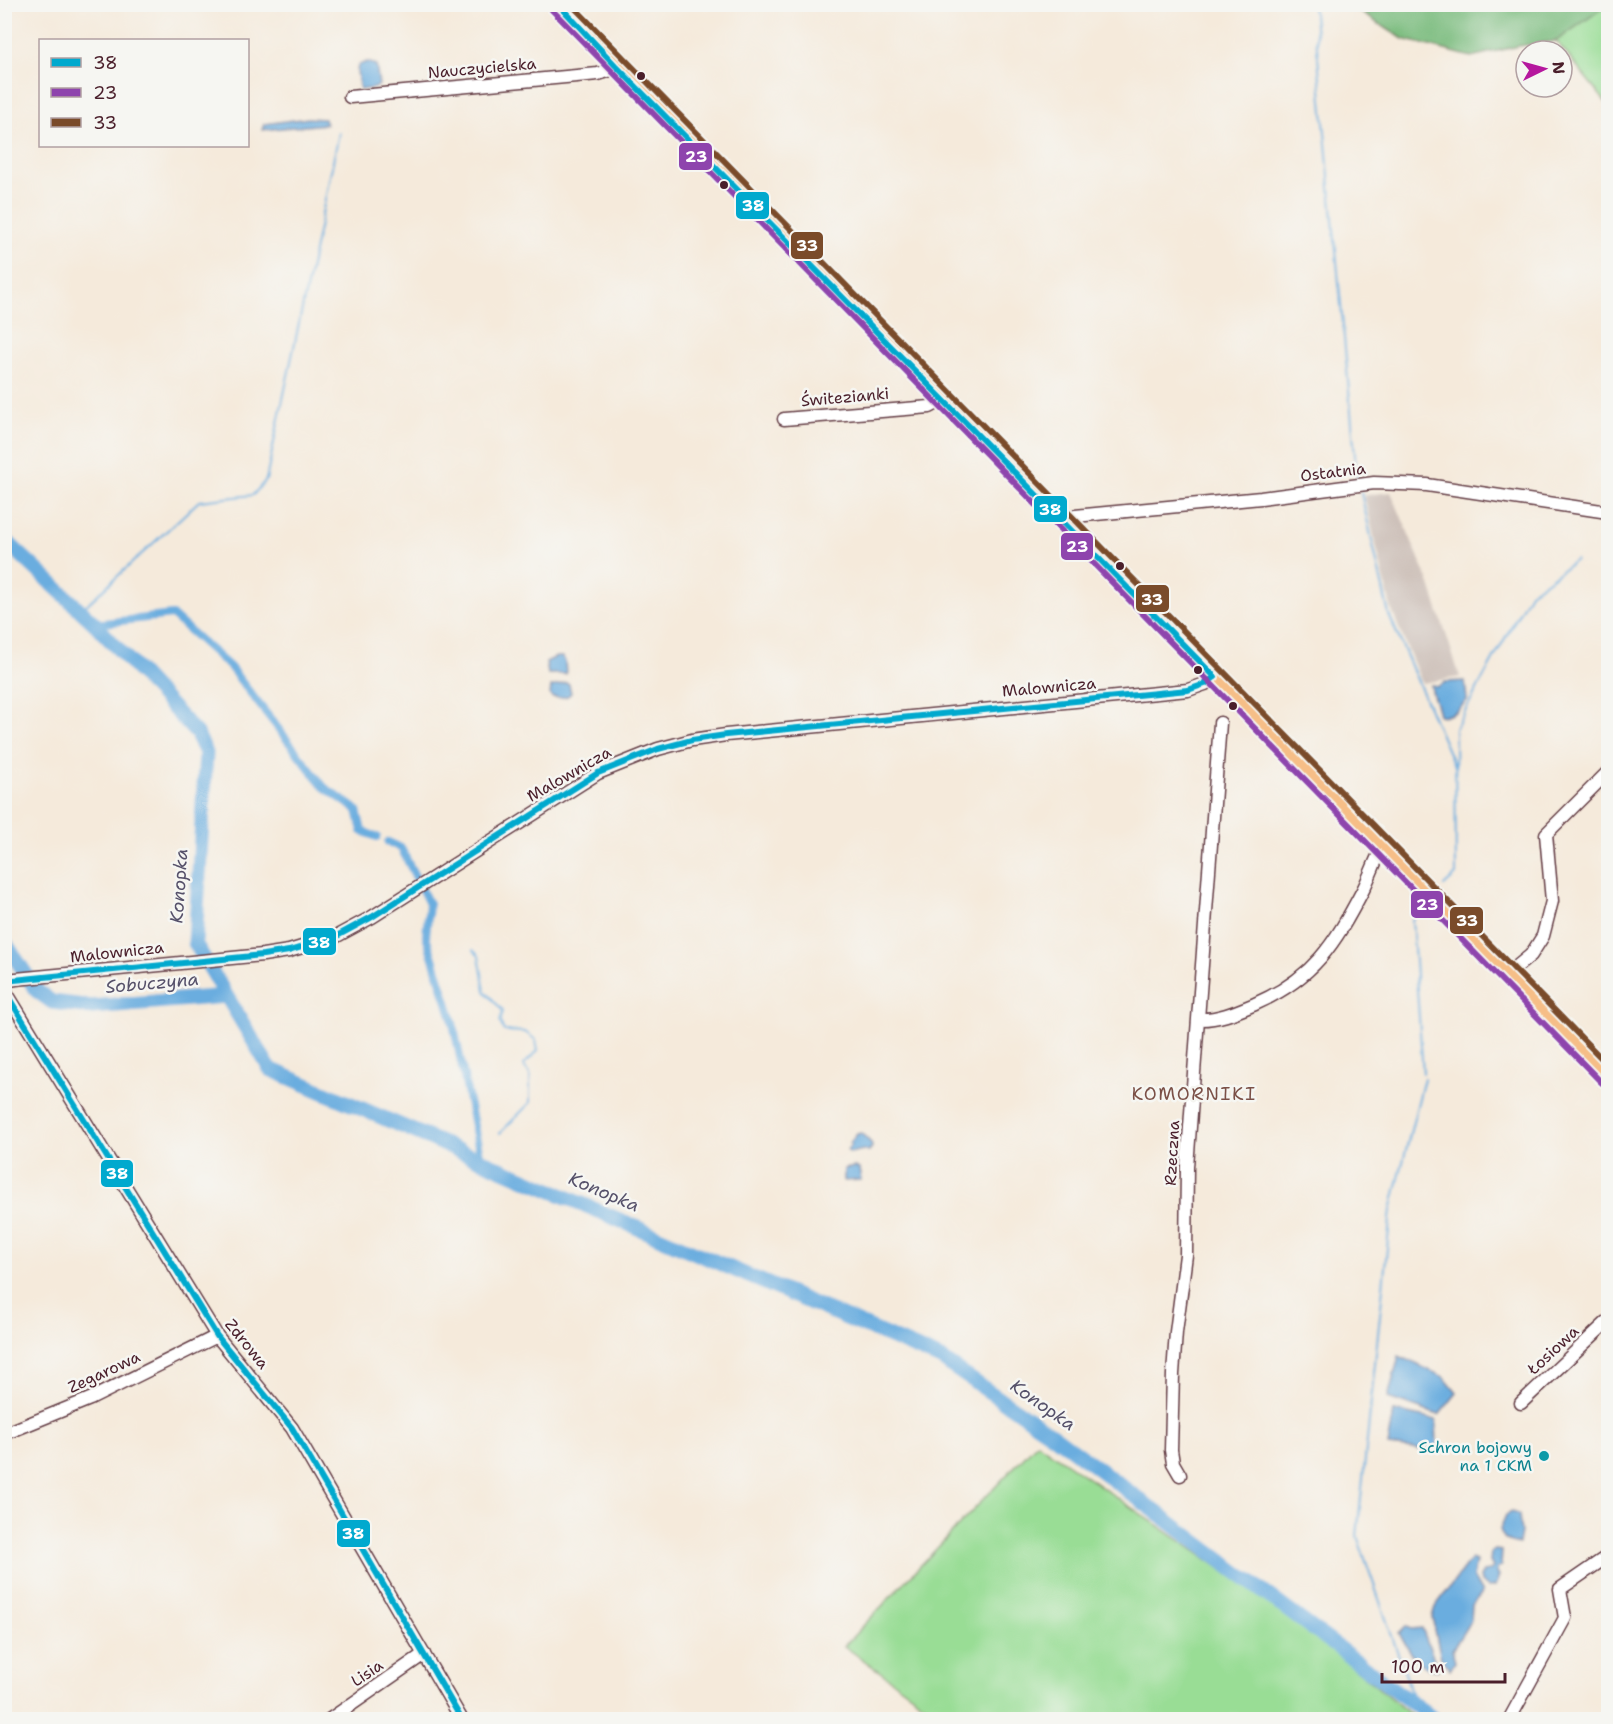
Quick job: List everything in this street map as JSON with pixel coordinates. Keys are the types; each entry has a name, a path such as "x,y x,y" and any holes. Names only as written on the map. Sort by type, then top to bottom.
{"main road":[{"path":"558,4 615,65 1608,1077"}],"street":[{"name":"Nauczycielska","path":"351,97 598,74 608,71 615,65"},
{"name":"Świtezianki","path":"784,419 930,407 943,400"},
{"name":"Ostatnia","path":"1065,524 1075,516 1261,498 1374,483 1427,485 1608,512"},
{"name":"Malownicza","path":"10,980 289,951 335,937 372,917 598,773 658,749 692,740 1188,690 1205,684 1215,676"},
{"name":"Rzeczna","path":"1180,1475 1173,1463 1171,1450 1173,1374 1186,1255 1187,1167 1220,723"},
{"path":"1508,974 1531,955 1543,936 1552,901 1546,834 1608,772"},
{"path":"1198,1019 1209,1020 1226,1016 1277,994 1316,965 1335,941 1386,852"},
{"name":"Zdrowa","path":"4,989 217,1336 292,1428 462,1719"},
{"name":"Łosiowa","path":"1521,1403 1608,1321"},
{"name":"Zegarowa","path":"4,1434 90,1399 217,1336"},
{"path":"1509,1719 1565,1618 1560,1589 1608,1556"},
{"name":"Lisia","path":"329,1719 424,1654"}],"shaded area":[{"path":"1391,492 1429,582 1460,677 1422,683 1392,611 1364,495"}],"green space":[{"path":"1349,4 1607,5 1559,39 1514,39 1514,47 1471,57 1403,39"},
{"path":"1608,5 1608,105 1574,63 1574,39 1559,39"},
{"path":"1037,1443 1217,1566 1324,1643 1416,1719 923,1719 926,1705 844,1646"}],"water":[{"path":"367,62 376,65 379,85 375,88 360,90 358,65"},
{"path":"308,118 324,119 326,124 262,130 264,124"},
{"path":"562,657 565,661 566,674 548,674 546,662"},
{"path":"1465,681 1467,700 1451,714 1439,715 1431,685 1437,687 1445,682"},
{"path":"569,684 571,693 569,695 552,697 550,695 551,687"},
{"path":"861,1133 872,1147 869,1152 863,1150 850,1153 847,1150 850,1143 857,1134"},
{"path":"855,1167 859,1169 861,1180 844,1181 844,1169"},
{"path":"1399,1356 1444,1377 1457,1393 1439,1415 1388,1398"},
{"path":"1394,1411 1436,1420 1437,1448 1423,1450 1388,1446"},
{"path":"1512,1512 1519,1515 1521,1533 1519,1544 1506,1540 1500,1529 1506,1515"},
{"path":"1502,1551 1501,1566 1497,1569 1499,1576 1495,1586 1488,1587 1481,1582 1480,1577 1483,1572 1490,1571 1493,1567 1490,1562 1491,1552"},
{"path":"1471,1559 1476,1561 1473,1577 1482,1593 1472,1605 1471,1620 1452,1650 1455,1661 1450,1669 1441,1658 1432,1617 1435,1607"},
{"path":"1406,1626 1411,1629 1422,1628 1438,1670 1424,1666 1410,1652 1399,1633"}],"waterway":[{"path":"1313,4 1357,477"},
{"path":"81,610 199,501 253,495 266,480 339,133"},
{"path":"1361,493 1389,615 1454,765"},
{"name":"Konopka","path":"4,539 95,624 197,734 206,753 195,943 270,1069 941,1359 1053,1435 1435,1720"},
{"path":"1444,886 1456,875 1455,729 1530,593 1576,560"},
{"path":"95,624 172,615 230,667 324,787 357,810 362,831 377,837"},
{"path":"388,842 401,848 429,904 426,936 452,1018 481,1160"},
{"path":"1420,908 1412,920 1423,1073"},
{"name":"Sobuczyna","path":"4,941 37,991 52,1002 92,1007 226,996"},
{"path":"473,950 479,956 485,991 503,1011 500,1022 504,1031 525,1032 536,1040 538,1051 523,1065 530,1074 530,1103 500,1133"},
{"path":"1401,1662 1357,1536 1391,1210 1424,1078"},
{"path":"1404,1669 1414,1703"}],"transit line":[{"name":"38","path":"558,4 615,65 1215,677"},
{"name":"33","path":"571,4 1608,1065"},
{"name":"23","path":"552,10 1602,1083"},
{"name":"38","path":"4,981 263,955 289,951 335,937 372,917 598,773 658,749 692,740 1188,690 1205,684 1215,677"},
{"name":"38","path":"4,990 217,1336 292,1428 462,1720"}],"place":[{"name":"Schron bojowy na 1 CKM","path":"1544,1456"}],"district":[{"name":"KOMORNIKI","path":"1194,1094"}]}
